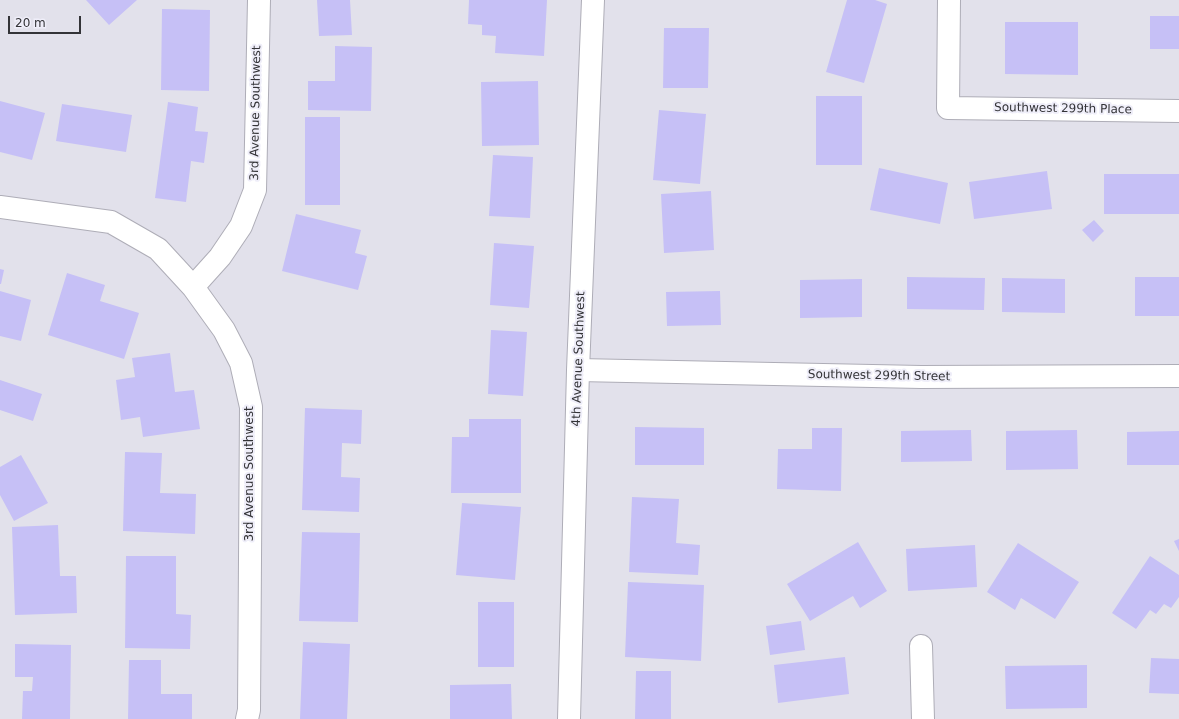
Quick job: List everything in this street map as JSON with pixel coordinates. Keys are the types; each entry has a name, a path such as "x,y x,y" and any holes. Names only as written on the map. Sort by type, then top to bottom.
{"street":[{"name":"3rd Avenue Southwest","path":"247,719 249,702 251,407 241,362 224,330 193,287 220,257 241,226 255,190 259,0"},
{"name":"4th Avenue Southwest","path":"569,719 578,370 593,0"},
{"name":"Southwest 299th Place","path":"949,0 948,108 1179,111"},
{"path":"0,207 111,222 158,249 193,287"},
{"name":"Southwest 299th Street","path":"578,370 921,377 1179,376"},
{"path":"921,646 923,719"}],"building":[{"path":"86,0 137,0 109,25"},
{"path":"317,0 350,0 352,35 319,36"},
{"path":"469,0 547,0 544,56 495,53 496,36 482,35 482,25 468,24"},
{"path":"847,0 875,0 887,4 864,83 826,72"},
{"path":"162,9 210,10 209,91 161,90"},
{"path":"1150,16 1179,16 1179,49 1150,49"},
{"path":"1005,22 1078,22 1078,75 1005,74"},
{"path":"664,28 709,28 708,88 663,88"},
{"path":"335,46 372,47 371,111 308,110 308,81 335,81"},
{"path":"538,81 539,145 482,146 481,82"},
{"path":"816,96 862,96 862,165 816,165"},
{"path":"0,101 45,113 32,160 0,152"},
{"path":"168,102 198,107 195,131 208,132 204,163 191,161 186,202 155,198"},
{"path":"62,104 132,115 126,152 56,141"},
{"path":"659,110 706,114 700,184 653,180"},
{"path":"305,117 340,117 340,205 305,205"},
{"path":"493,155 533,157 530,218 489,216"},
{"path":"879,168 948,183 940,224 870,210"},
{"path":"1047,171 1052,209 974,219 969,182"},
{"path":"1104,174 1179,174 1179,214 1104,214"},
{"path":"711,191 714,250 664,253 661,194"},
{"path":"296,214 361,230 355,253 367,256 358,290 282,271"},
{"path":"1094,220 1104,231 1093,242 1082,230"},
{"path":"494,243 534,246 529,308 490,305"},
{"path":"0,269 4,270 1,284 0,284"},
{"path":"67,273 105,285 100,301 139,313 124,359 48,335"},
{"path":"907,277 985,278 984,310 907,309"},
{"path":"1135,277 1179,277 1179,316 1135,316"},
{"path":"1002,278 1065,279 1065,313 1002,312"},
{"path":"862,279 862,317 800,318 800,280"},
{"path":"0,291 31,300 21,341 0,336"},
{"path":"720,291 721,325 667,326 666,292"},
{"path":"491,330 527,332 523,396 488,394"},
{"path":"170,353 175,392 194,390 200,429 143,437 140,417 121,420 116,380 135,377 132,358"},
{"path":"0,380 42,394 33,421 0,410"},
{"path":"305,408 362,410 361,444 342,443 341,477 360,478 359,512 302,510"},
{"path":"469,419 521,419 521,493 451,493 452,437 469,437"},
{"path":"635,427 704,428 704,465 635,465"},
{"path":"812,428 842,428 841,491 777,489 778,449 812,449"},
{"path":"971,430 972,461 901,462 901,431"},
{"path":"1077,430 1078,469 1006,470 1006,431"},
{"path":"1179,431 1179,465 1127,465 1127,432"},
{"path":"125,452 162,453 160,493 196,494 195,534 123,531"},
{"path":"21,455 48,503 14,521 0,495 0,467"},
{"path":"632,497 679,499 676,543 700,545 698,575 629,572"},
{"path":"462,503 521,507 515,580 456,575"},
{"path":"58,525 60,576 76,576 77,613 15,615 12,527"},
{"path":"302,532 360,533 358,622 299,621"},
{"path":"1179,539 1179,551 1174,541"},
{"path":"858,542 887,591 860,608 853,596 810,621 787,584"},
{"path":"1018,543 1079,582 1055,619 1021,598 1015,610 987,592"},
{"path":"975,545 977,587 908,591 906,549"},
{"path":"126,556 176,556 176,614 191,615 190,649 125,648"},
{"path":"1150,556 1179,575 1179,597 1171,608 1164,604 1156,614 1150,610 1136,629 1112,613"},
{"path":"628,582 704,585 701,661 625,657"},
{"path":"478,602 514,602 514,667 478,667"},
{"path":"801,621 805,650 770,655 766,626"},
{"path":"303,642 350,644 347,719 300,719"},
{"path":"15,644 71,645 70,719 22,719 23,691 32,691 33,677 15,677"},
{"path":"845,657 849,694 778,703 774,665"},
{"path":"1151,658 1179,659 1179,694 1149,693"},
{"path":"129,660 161,660 161,694 192,694 192,719 128,719"},
{"path":"1087,665 1087,708 1006,709 1005,666"},
{"path":"636,671 671,671 671,719 635,719"},
{"path":"511,684 512,719 450,719 450,685"}]}
